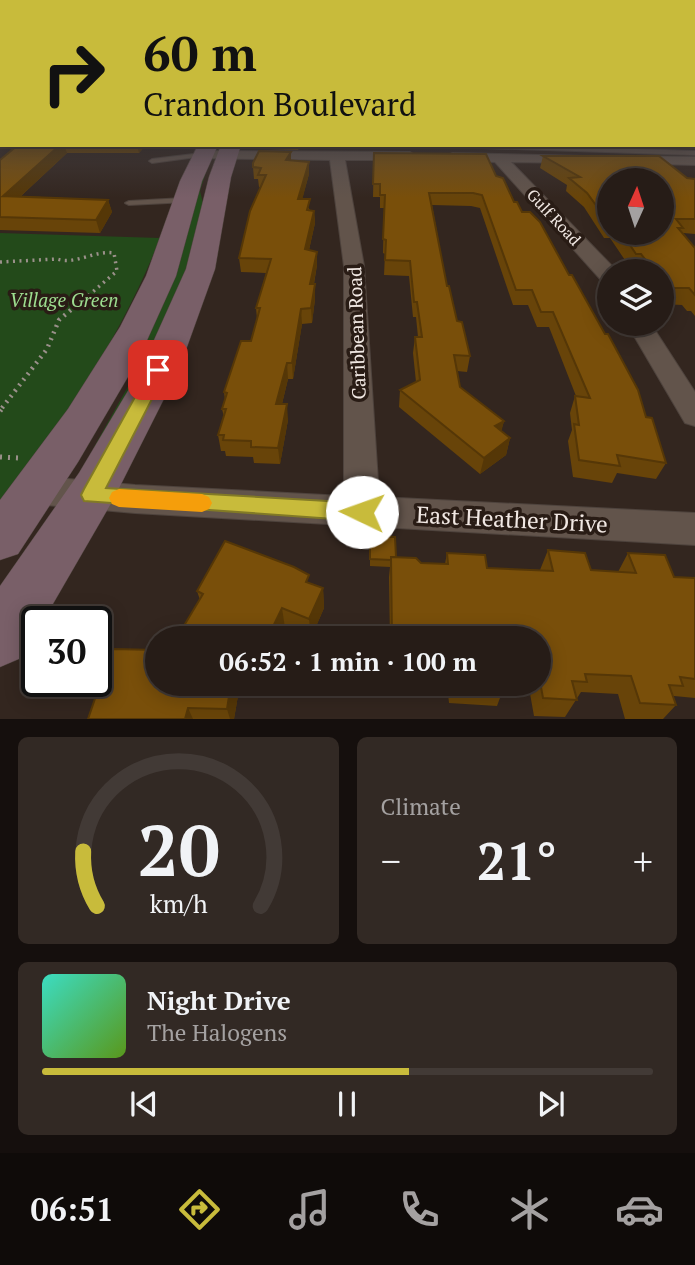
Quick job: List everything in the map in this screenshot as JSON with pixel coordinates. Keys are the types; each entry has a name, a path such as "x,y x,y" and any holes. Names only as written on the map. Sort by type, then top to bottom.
{"main road":[{"path":"0,538 35,490 130,341 168,259 184,200 217,150"},
{"path":"0,637 91,495 140,409 190,301 204,258 219,177 217,150"}],"street":[{"path":"217,150 337,155 695,161"},
{"name":"Caribbean Road","path":"337,155 354,266 362,512"},
{"name":"Gulf Road","path":"499,158 597,262"},
{"path":"675,161 695,173"},
{"path":"646,336 695,416"},
{"name":"East Heather Drive","path":"35,490 362,512 695,528"}],"lane":[{"path":"514,147 695,153"},
{"path":"152,161 217,150"},
{"path":"129,203 184,200"}],"path":[{"path":"0,262 57,259 66,262 107,252 114,253 117,271 59,320 47,348 0,411"}],"green space":[{"path":"208,166 200,191 204,207 177,302 102,447 94,447 135,374 193,201"},
{"name":"Village Green","path":"0,233 160,238 109,344 68,410 0,504"}],"building":[{"path":"16,147 58,147 3,196 108,200 96,220 0,217 0,160"},
{"path":"259,151 291,152 286,160 309,162 298,199 310,199 307,210 314,211 305,249 317,252 310,284 315,284 311,308 301,309 292,363 287,363 276,404 287,404 278,448 251,447 251,441 223,440 224,435 218,435 226,409 222,409 227,393 224,392 241,341 251,341 260,308 256,308 271,259 239,258 250,211 266,175 258,175 261,168 253,167"},
{"path":"374,153 486,154 496,176 503,178 514,202 517,202 522,212 530,212 540,222 597,320 597,336 609,336 638,390 646,417 652,418 666,463 617,455 620,466 579,460 574,424 579,425 575,396 590,398 553,312 541,312 532,290 516,290 482,195 429,193 447,286 457,321 462,322 470,356 454,355 460,387 504,421 495,426 510,438 484,458 400,390 420,380 415,337 422,337 417,302 414,302 410,261 385,260 385,195 380,195 380,184 373,184"},
{"path":"543,156 659,156 687,178 695,179 695,219 676,219 683,228 678,228 695,248 695,295 689,288 674,288 674,259 645,259 641,254 636,254 630,245 674,245 674,168 597,168 597,207 587,193 569,178 580,177"},
{"path":"370,536 395,537 396,557 391,557 391,560 370,559"},
{"path":"225,541 294,567 309,575 306,582 323,588 309,619 282,608 273,626 184,626 203,594 197,591"},
{"path":"548,550 585,553 591,570 636,573 628,553 665,555 674,577 695,578 695,679 680,677 683,686 669,685 676,705 640,703 631,676 585,674 587,682 572,681 577,700 543,698 551,696 551,626 392,626 391,557 416,558 421,563 448,564 447,553 485,555 487,568 553,571"},
{"path":"112,649 145,650 145,696 229,696 227,709 188,708 185,719 88,719 96,697 112,697"}],"slow traffic":[{"path":"119,498 202,503"}],"route":[{"path":"158,370 140,409 91,495 362,512"}]}
